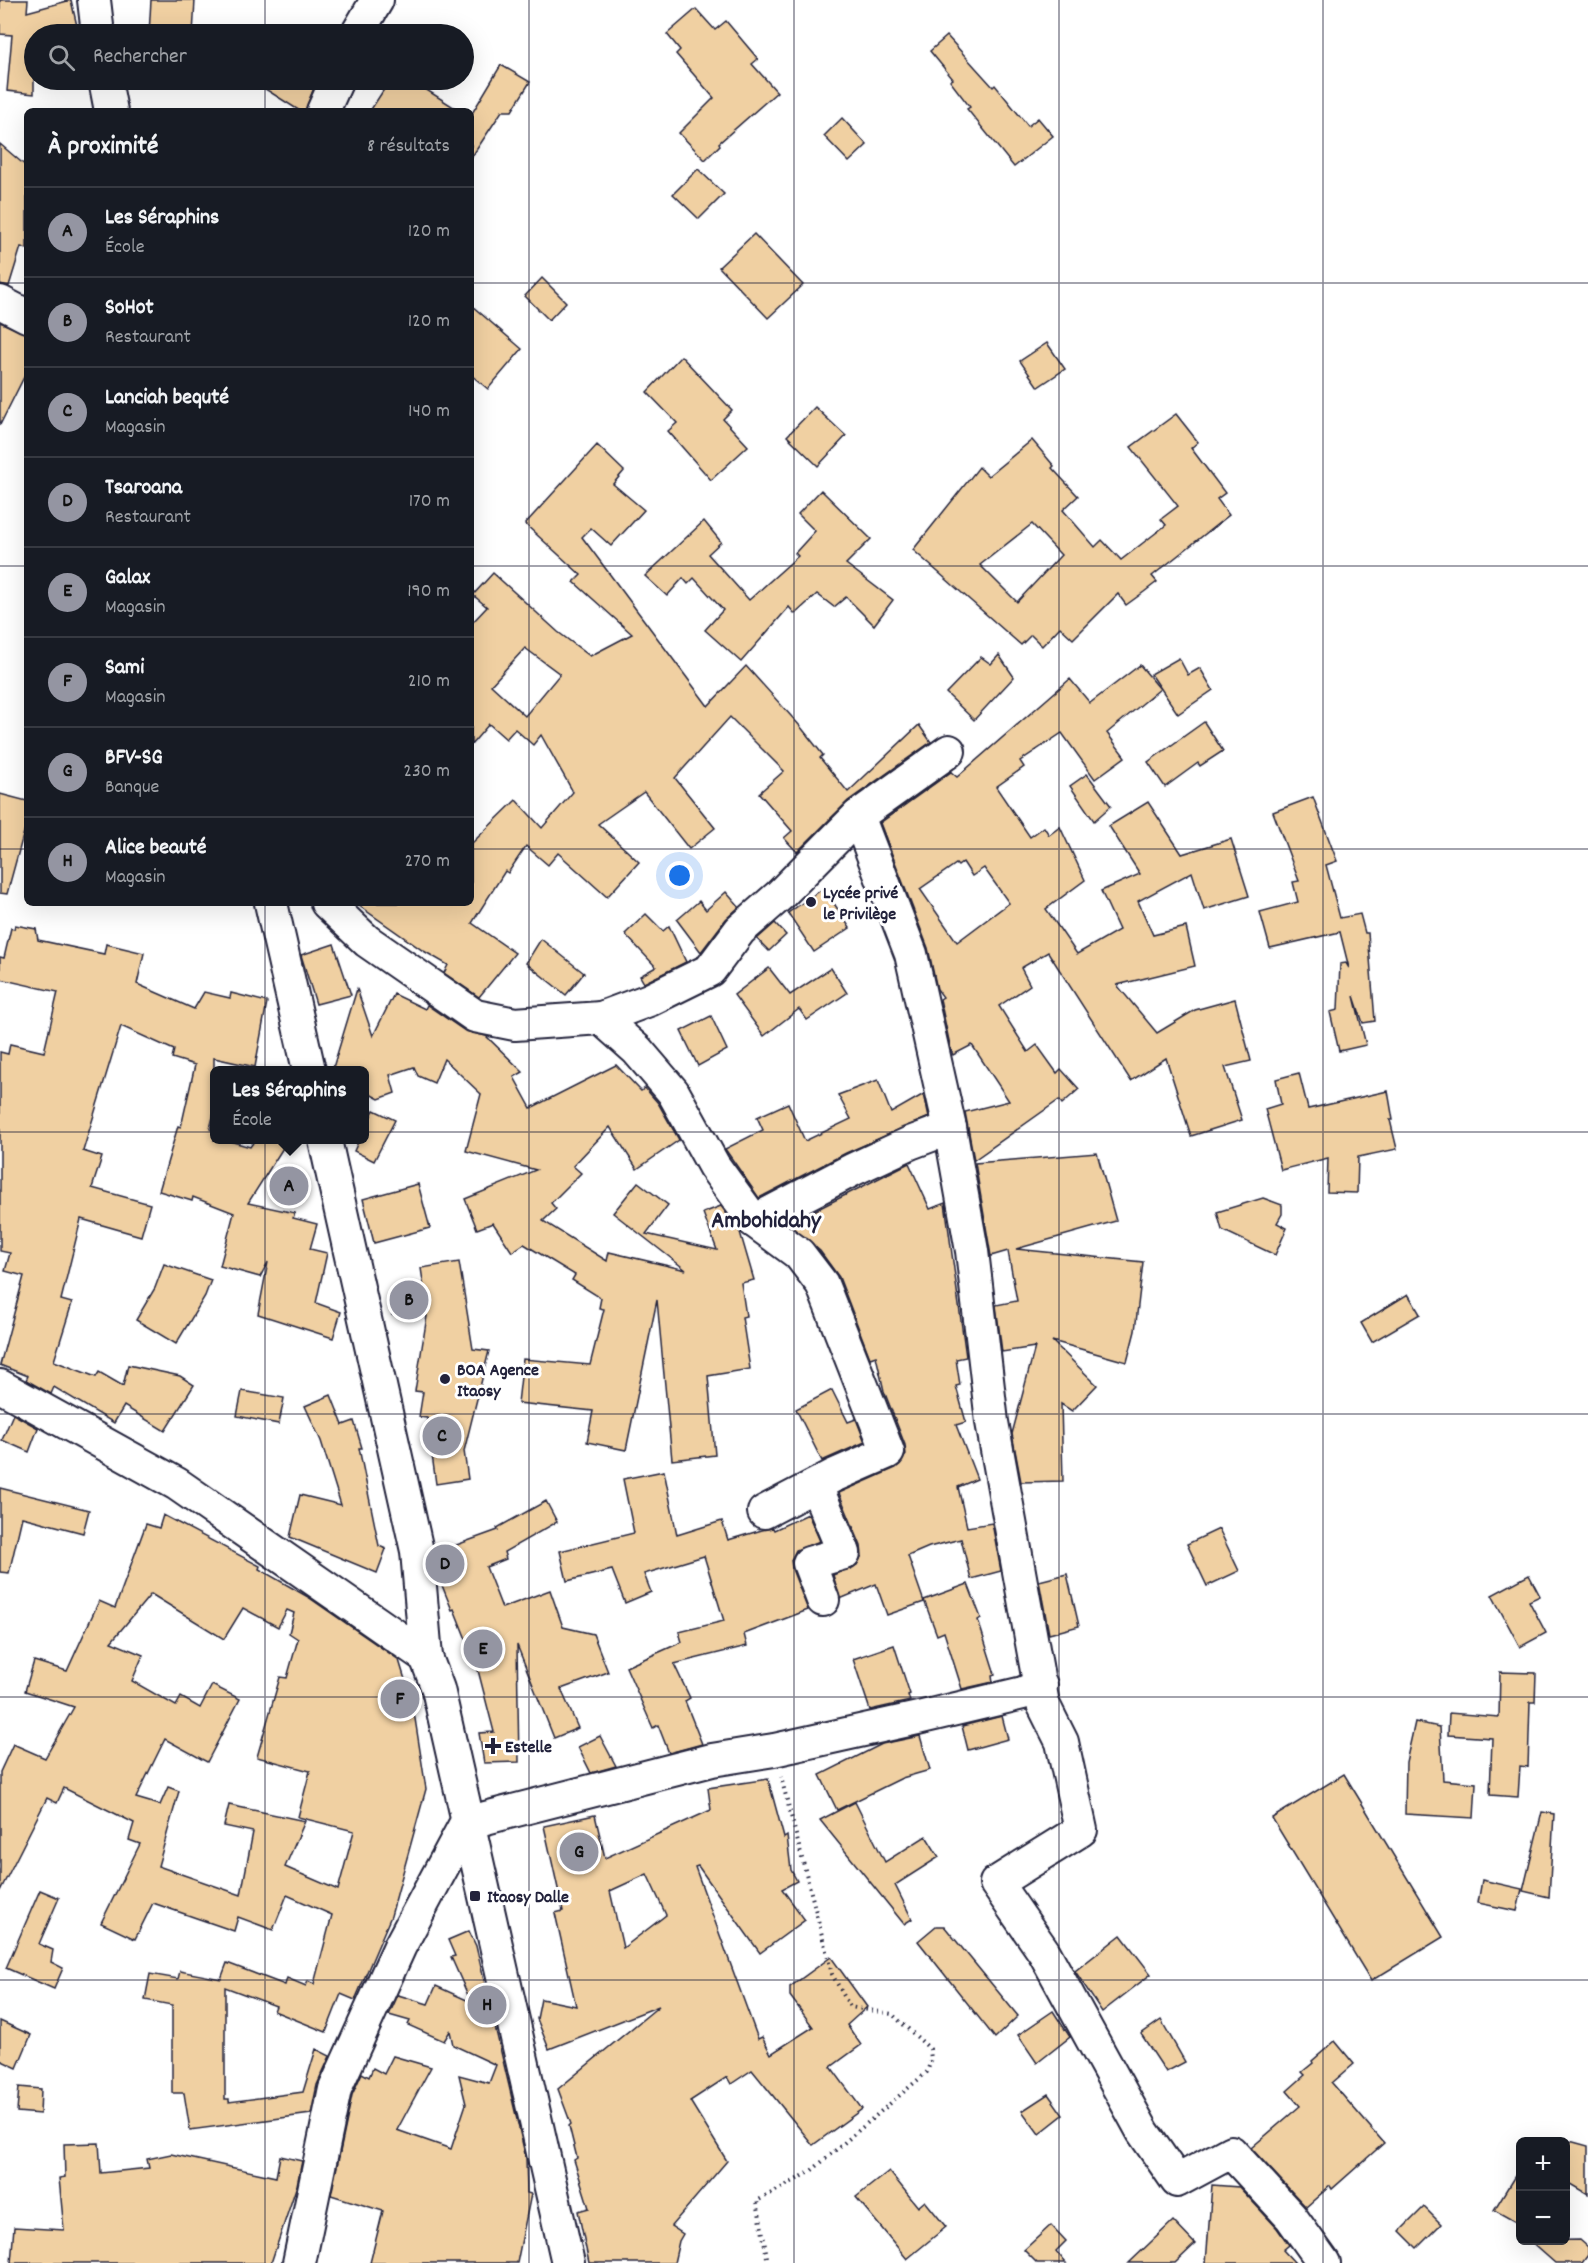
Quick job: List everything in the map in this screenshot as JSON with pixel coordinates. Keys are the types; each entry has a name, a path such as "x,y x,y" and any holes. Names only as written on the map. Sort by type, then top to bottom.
{"street":[{"path":"94,0 97,24"},
{"path":"363,24 377,0"},
{"path":"107,90 110,108"},
{"path":"324,108 332,90"},
{"path":"0,302 24,314"},
{"path":"330,906 367,941 474,1016 515,1024 601,1018 649,1000 710,970 740,930 780,895 858,816 950,751"},
{"path":"858,816 911,954 950,1128 972,1251 992,1422 1043,1704 1062,1742 1081,1830 996,1883 1044,1952 1143,2132 1177,2181 1231,2152 1291,2217 1324,2263"},
{"path":"272,906 308,1066"},
{"path":"601,1018 637,1050 673,1092 714,1166 754,1221 799,1254 822,1284 888,1452 764,1512"},
{"path":"754,1221 854,1169 910,1143 950,1128"},
{"path":"326,1144 417,1551 426,1657 438,1689 466,1823 568,2263"},
{"path":"0,1386 177,1484 426,1657"},
{"path":"816,1486 844,1553 809,1563 823,1600"},
{"path":"299,2263 335,2088 400,1946 466,1823 712,1760 774,1750 1023,1693 1041,1685"}],"path":[{"path":"768,2263 757,2201 810,2172 927,2072 932,2060 930,2049 892,2014 850,2007 832,1974 774,1750"}],"building":[{"path":"0,0 28,0 27,12 71,0 77,24 24,24 24,90 34,90 34,94 7,91 12,35 0,34"},
{"path":"151,0 195,0 194,24 150,24"},
{"path":"696,9 715,30 726,21 758,59 752,64 777,92 719,143 720,145 705,160 679,133 714,98 676,54 680,50 667,34"},
{"path":"947,36 993,87 995,85 1028,126 1038,118 1053,136 1014,167 967,109 970,107 950,81 953,79 930,51"},
{"path":"501,65 530,82 512,111 502,111 474,153 474,110"},
{"path":"267,90 313,90 306,108 295,108"},
{"path":"384,90 427,90 455,108 372,108"},
{"path":"842,118 867,145 849,162 824,136"},
{"path":"0,144 24,164 24,248 21,247 9,286 0,284"},
{"path":"698,169 724,194 699,219 673,194"},
{"path":"754,234 803,285 768,318 719,267"},
{"path":"542,278 566,302 549,320 525,296"},
{"path":"474,308 522,349 488,389 474,377"},
{"path":"0,322 24,333 24,377 0,425"},
{"path":"1047,343 1065,369 1038,387 1020,361"},
{"path":"681,356 732,410 723,419 748,446 711,480 668,431 677,423 647,392"},
{"path":"815,407 846,436 818,466 787,436"},
{"path":"1176,414 1198,442 1191,448 1225,493 1217,499 1229,515 1152,576 1157,582 1126,605 1118,594 1073,639 1060,627 1042,646 1031,635 1021,645 913,550 979,467 988,476 1032,440 1054,466 1052,468 1078,496 1063,510 1095,547 1102,540 1121,560 1166,525 1161,519 1178,506 1131,447","holes":["1032,524 1061,555 1017,602 980,565"]},
{"path":"597,445 624,471 613,484 644,510 611,546 591,528 582,537 708,706 746,666 800,726 823,755 820,758 848,792 919,725 931,742 848,801 797,852 784,838 792,831 759,793 784,771 730,717 675,778 715,828 689,849 644,792 598,824 639,862 607,897 558,853 548,865 526,846 508,873 505,871 472,923 515,953 479,997 444,973 448,965 422,950 359,906 474,906 474,841 516,800 542,828 573,792 541,735 533,745 515,729 506,739 489,724 474,742 474,621 487,607 474,594 493,573 558,632 590,656 632,634 574,582 581,575 525,524","holes":["525,648 560,674 525,716 491,685"]},
{"path":"821,490 871,539 846,564 893,600 874,625 846,597 834,607 817,594 795,614 789,607 741,662 705,630 723,610 694,578 688,584 683,578 667,596 645,576 704,521 721,542 708,554 749,600 798,556 795,553 815,531 798,514"},
{"path":"999,655 1014,677 974,720 946,693 981,657 991,664"},
{"path":"1179,658 1188,675 1200,668 1213,690 1178,714 1151,674"},
{"path":"1140,665 1160,689 1107,733 1125,757 1095,779 1062,733 1020,761 1024,767 996,787 1030,837 1044,827 1049,835 1060,827 1085,880 1046,909 1077,954 1119,930 1101,891 1140,874 1109,826 1148,802 1182,854 1231,839 1249,896 1204,910 1192,872 1138,901 1153,935 1186,927 1195,966 1117,985 1157,1033 1195,1010 1235,999 1251,1061 1225,1067 1242,1120 1191,1136 1166,1058 1131,1081 1048,952 1021,968 1030,985 999,1006 1028,1052 1037,1045 1057,1073 1061,1069 1079,1089 1062,1104 1059,1100 974,1160 965,1112 1009,1101 972,1045 953,1055 940,999 943,997 937,989 928,948 880,823 951,772 957,777 1070,679 1090,703","holes":["963,862 972,876 984,868 1009,903 957,942 920,889 956,864 958,866"]},
{"path":"1204,722 1223,751 1200,766 1198,763 1165,787 1148,762"},
{"path":"1087,774 1111,806 1094,821 1070,786"},
{"path":"0,794 24,800 24,832 7,894 0,893"},
{"path":"1313,797 1337,861 1326,865 1340,918 1360,914 1365,933 1368,933 1375,1021 1363,1023 1354,996 1366,1045 1339,1051 1330,1012 1338,1010 1340,964 1346,963 1349,968 1340,932 1270,948 1260,912 1298,902 1293,882 1299,881 1273,812"},
{"path":"824,888 850,928 814,952 788,913"},
{"path":"726,892 739,907 726,919 701,952 677,920 699,901 706,910"},
{"path":"646,914 663,931 669,926 686,962 644,983 640,976 656,967 625,934"},
{"path":"775,923 786,935 769,951 757,939"},
{"path":"15,925 36,929 38,940 104,954 106,944 144,953 137,984 194,1009 204,992 230,998 231,993 267,1002 255,1066 214,1058 214,1066 210,1066 210,1144 240,1144 250,1147 252,1144 285,1144 248,1203 295,1213 293,1218 317,1224 310,1249 327,1253 316,1303 341,1312 333,1338 258,1314 268,1262 260,1277 220,1266 234,1213 193,1197 192,1201 159,1191 178,1126 181,1127 195,1065 172,1058 174,1050 121,1026 83,1151 102,1157 92,1188 150,1204 141,1236 81,1219 61,1300 72,1303 54,1361 96,1377 99,1372 123,1386 128,1365 180,1376 194,1385 165,1431 124,1406 114,1423 54,1387 51,1394 26,1380 28,1376 0,1365 24,1276 5,1271 10,1253 0,1251 0,1052 8,1054 10,1044 44,1052 58,992 0,979 0,957 4,958 11,928 14,929"},
{"path":"541,939 584,973 566,995 526,963"},
{"path":"334,944 351,995 316,1004 301,955"},
{"path":"769,968 790,995 831,968 847,993 807,1020 799,1009 764,1036 734,995"},
{"path":"357,989 373,1036 394,994 425,1009 427,1005 465,1031 486,1036 523,1072 514,1077 531,1108 616,1065 641,1091 645,1088 658,1103 679,1140 637,1169 610,1127 573,1166 581,1173 551,1203 556,1209 543,1221 607,1261 609,1252 686,1270 613,1213 638,1182 668,1205 646,1234 717,1250 703,1213 721,1206 740,1232 754,1280 741,1283 746,1316 742,1317 750,1369 708,1376 715,1455 672,1460 657,1300 626,1450 587,1442 593,1411 518,1403 523,1359 590,1365 604,1309 599,1308 601,1298 572,1280 575,1275 524,1244 512,1252 493,1223 477,1229 465,1199 536,1170 466,1151 481,1094 444,1059 434,1083 418,1076 414,1067 390,1075 395,1093 379,1099 369,1094 369,1066 334,1066"},
{"path":"711,1016 727,1050 698,1066 681,1031"},
{"path":"1299,1073 1308,1109 1388,1091 1393,1120 1390,1120 1397,1149 1358,1157 1357,1193 1327,1192 1328,1158 1281,1170 1265,1109 1281,1104 1276,1079"},
{"path":"878,1080 891,1113 924,1094 929,1117 846,1153 759,1198 725,1149 763,1130 757,1117 788,1103 805,1141 851,1119 838,1095"},
{"path":"374,1110 395,1120 374,1161 354,1151 357,1144 369,1144 369,1120"},
{"path":"1097,1153 1116,1221 1016,1249 1143,1262 1135,1331 1127,1362 1052,1341 1097,1385 1072,1411 1061,1404 1063,1481 1021,1482 1012,1434 1035,1347 1002,1352 996,1305 1017,1301 1008,1251 991,1256 975,1163"},
{"path":"909,1163 930,1209 945,1203 966,1357 956,1359 960,1385 956,1386 966,1422 956,1425 977,1479 958,1487 967,1527 992,1523 1001,1571 971,1579 961,1539 929,1547 908,1556 924,1602 887,1615 876,1584 840,1599 833,1575 857,1565 862,1555 861,1546 839,1493 896,1468 906,1455 905,1445 884,1391 876,1356 870,1358 839,1277 820,1251 788,1224"},
{"path":"418,1184 430,1228 374,1243 363,1199"},
{"path":"1263,1198 1282,1205 1282,1214 1277,1223 1287,1228 1275,1255 1222,1230 1217,1212"},
{"path":"459,1262 473,1349 489,1351 464,1451 468,1479 436,1484 427,1418 419,1417 423,1392 415,1391 427,1316 392,1315 393,1288 424,1288 421,1268"},
{"path":"164,1264 211,1280 205,1296 176,1344 136,1320 155,1288"},
{"path":"1408,1294 1420,1314 1372,1342 1361,1323"},
{"path":"832,1390 848,1422 856,1419 865,1442 822,1461 796,1409"},
{"path":"242,1391 284,1398 279,1424 237,1416"},
{"path":"331,1395 343,1425 354,1421 362,1448 359,1448 379,1546 386,1549 377,1573 290,1537 300,1495 341,1505 321,1441 305,1406"},
{"path":"13,1414 38,1428 29,1452 2,1440"},
{"path":"664,1471 677,1535 722,1521 728,1540 762,1530 773,1528 774,1530 808,1514 820,1541 796,1550 791,1560 792,1569 808,1610 744,1634 747,1646 674,1664 690,1698 685,1701 702,1744 669,1753 658,1725 653,1728 626,1667 682,1642 679,1632 724,1621 704,1556 644,1574 651,1592 625,1603 612,1570 567,1581 560,1551 634,1533 623,1479"},
{"path":"0,1488 89,1510 83,1533 22,1517 9,1573 0,1572"},
{"path":"546,1501 557,1522 504,1552 506,1559 486,1567 502,1608 550,1590 563,1627 593,1634 608,1672 561,1689 578,1728 554,1738 517,1645 519,1762 484,1763 479,1733 494,1732 471,1643 468,1644 454,1609 452,1610 437,1573 436,1557 448,1552 448,1548 498,1530 497,1528"},
{"path":"163,1515 260,1566 259,1569 308,1597 399,1660 413,1706 426,1789 391,1916 355,2000 341,1994 326,2032 274,2011 276,2006 225,1987 225,2099 229,2099 229,2102 303,2092 316,2049 330,2056 317,2085 311,2114 190,2130 184,2093 172,2093 172,2005 145,2000 150,1974 178,1979 180,1971 221,1979 227,1963 285,1985 287,1978 306,1986 308,1981 314,1984 332,1915 287,1895 273,1930 238,1917 234,1931 153,1903 135,1939 101,1923 140,1844 129,1840 134,1823 64,1788 57,1803 47,1798 0,1891 0,1772 13,1744 45,1758 74,1707 25,1691 34,1661 67,1671 99,1601 115,1608 146,1524 159,1528","holes":["151,1594 224,1639 243,1608 278,1627 287,1610 294,1613 289,1633 298,1639 287,1678 280,1677 257,1757 310,1771 298,1817 354,1831 338,1890 285,1867 305,1821 229,1805 224,1826 253,1832 241,1895 158,1866 179,1791 168,1787 160,1805 136,1798 165,1739 207,1762 240,1699 212,1685 200,1708 181,1697 176,1706 132,1681 143,1655 111,1642"]},
{"path":"1219,1529 1239,1571 1207,1586 1187,1544"},
{"path":"1067,1574 1079,1626 1049,1634 1039,1581"},
{"path":"1529,1575 1540,1596 1529,1601 1546,1633 1520,1647 1492,1595"},
{"path":"968,1584 981,1618 978,1620 995,1674 992,1675 993,1682 962,1689 944,1632 937,1635 924,1600"},
{"path":"894,1645 910,1694 908,1695 910,1701 870,1710 853,1659"},
{"path":"1500,1672 1536,1673 1535,1702 1530,1702 1528,1767 1520,1766 1518,1797 1490,1795 1492,1738 1448,1735 1449,1713 1499,1717"},
{"path":"1002,1716 1008,1739 968,1750 962,1726"},
{"path":"1415,1722 1440,1727 1443,1780 1476,1783 1474,1818 1405,1814 1406,1762"},
{"path":"600,1736 616,1766 591,1773 578,1747"},
{"path":"920,1736 930,1770 902,1778 837,1810 820,1775 882,1744"},
{"path":"1344,1774 1443,1937 1371,1981 1272,1818"},
{"path":"768,1779 784,1838 787,1836 791,1870 797,1881 782,1889 805,1920 760,1953 698,1866 695,1867 758,2039 762,2037 771,2054 813,2027 790,1996 790,1987 831,1957 867,2007 847,2025 861,2045 831,2067 862,2109 813,2145 752,2070 731,2084 727,2077 690,2101 727,2161 671,2226 683,2234 674,2263 589,2263 578,2211 589,2208 574,2160 577,2158 569,2126 571,2124 558,2089 659,2006 549,2049 537,2019 541,1999 576,2006 555,1913 563,1911 544,1826 595,1815 605,1858 711,1810 708,1788","holes":["647,1874 666,1915 623,1948 610,1891"]},
{"path":"855,1802 885,1862 926,1836 939,1857 895,1885 912,1919 904,1924 820,1820"},
{"path":"1542,1812 1554,1814 1549,1897 1523,1891"},
{"path":"1482,1880 1522,1889 1517,1911 1478,1903"},
{"path":"40,1890 59,1898 39,1944 53,1950 51,1962 63,1968 54,1989 6,1968"},
{"path":"936,1926 944,1926 1018,2016 995,2038 918,1941"},
{"path":"469,1931 476,1946 526,2158 527,2193 531,2194 517,2263 370,2263 383,2211 331,2195 352,2095 362,2073 369,2077 373,2068 384,2074 393,2056 431,2067 397,2130 451,2149 466,2104 459,2075 489,2083 496,2065 453,2045 450,2031 444,2041 408,2025 410,2021 389,2015 398,1995 428,2004 436,1986 471,2002 451,1957 455,1956 448,1940"},
{"path":"1121,1935 1151,1974 1102,2012 1075,1971"},
{"path":"1053,2011 1070,2037 1037,2063 1018,2035"},
{"path":"1161,2020 1185,2062 1166,2072 1141,2034"},
{"path":"0,2021 31,2035 17,2068 0,2060"},
{"path":"1335,2041 1354,2064 1332,2083 1384,2143 1332,2189 1330,2186 1306,2207 1251,2148 1300,2106 1287,2091 1305,2075 1302,2072 1313,2063 1312,2061"},
{"path":"19,2087 41,2089 40,2114 17,2112"},
{"path":"1048,2094 1063,2115 1039,2134 1022,2111"},
{"path":"1570,2141 1588,2146 1588,2194 1570,2183"},
{"path":"99,2143 101,2173 149,2168 147,2159 171,2154 276,2177 280,2156 302,2161 297,2185 271,2263 11,2263 14,2227 64,2230 59,2178 65,2177 64,2144"},
{"path":"889,2171 918,2207 925,2201 946,2227 907,2259 856,2197"},
{"path":"1516,2174 1516,2222 1494,2210"},
{"path":"1212,2185 1239,2187 1277,2228 1289,2245 1283,2250 1295,2263 1206,2263"},
{"path":"1424,2207 1441,2224 1417,2248 1400,2231"},
{"path":"1173,2221 1195,2244 1175,2263 1129,2263"},
{"path":"1051,2225 1066,2241 1056,2251 1066,2263 1037,2263 1024,2250"},
{"path":"1570,2240 1580,2240 1588,2247 1588,2255 1582,2263 1555,2263 1535,2245 1570,2245"}],"place":[{"name":"Lycée privé le Privilège","path":"811,902"},
{"name":"Les Séraphins","path":"289,1186"},
{"name":"SoHot","path":"409,1300"},
{"name":"BOA Agence Itaosy","path":"445,1379"},
{"name":"Lanciah bequté","path":"442,1436"},
{"name":"Tsaroana","path":"445,1564"},
{"name":"Galax","path":"483,1649"},
{"name":"Sami","path":"400,1699"},
{"name":"Estelle","path":"493,1746"},
{"name":"BFV-SG","path":"579,1852"},
{"name":"Itaosy Dalle","path":"475,1896"},
{"name":"Alice beauté","path":"487,2005"}],"district":[{"name":"Ambohidahy","path":"766,1219"}]}
